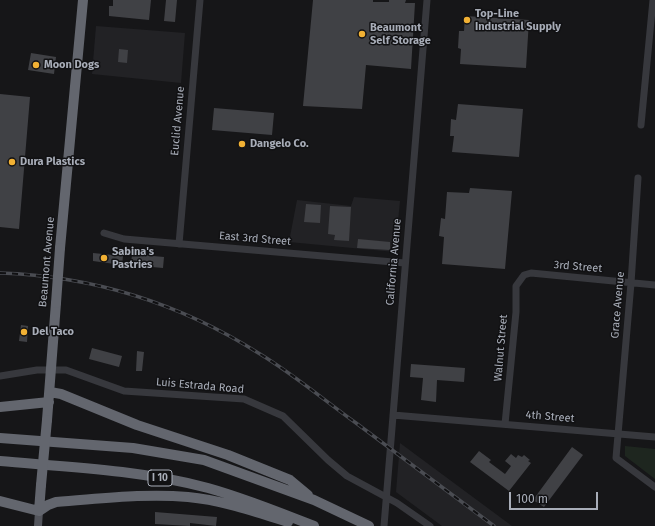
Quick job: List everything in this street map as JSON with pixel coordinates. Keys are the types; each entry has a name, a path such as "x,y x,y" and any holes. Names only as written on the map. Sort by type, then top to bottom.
{"highway":[{"name":"Beaumont Avenue","path":"39,510 60,248 83,0"},
{"path":"0,407 61,394 137,425 228,455 283,477 290,480 314,500"},
{"name":"I 10","path":"0,438 133,448 204,460 314,500 367,525"},
{"name":"I 10","path":"0,461 106,470 175,481 229,494 314,526"},
{"path":"0,501 39,510 56,502 156,495 188,497 217,502 248,510 300,526"}],"main road":[{"name":"Beaumont Avenue","path":"38,526 39,510"}],"street":[{"name":"Euclid Avenue","path":"179,244 200,0"},
{"name":"California Avenue","path":"384,526 427,0"},
{"path":"642,125 653,0"},
{"name":"Grace Avenue","path":"638,178 616,458 655,487"},
{"name":"East 3rd Street","path":"104,233 124,239 405,263"},
{"name":"3rd Street","path":"524,275 531,273 655,284"},
{"name":"Walnut Street","path":"505,424 516,312 516,286 524,275"},
{"name":"Luis Estrada Road","path":"0,376 37,370 66,370 124,390 244,399 283,416 328,460 347,476 407,509 430,526"},
{"name":"4th Street","path":"393,415 655,437"}],"shaded area":[{"path":"96,26 185,33 181,83 92,74"},
{"path":"354,197 400,201 395,252 289,242 297,200 351,206"},
{"path":"400,443 512,526 442,526 396,492"},
{"path":"625,446 655,449 655,479 625,456"}],"building":[{"path":"113,0 151,0 149,20 109,16 109,6 113,6"},
{"path":"166,0 177,0 175,22 164,21"},
{"name":"Beaumont Self Storage","path":"313,0 373,0 373,2 389,2 389,0 406,0 405,3 415,3 411,69 366,65 362,109 303,106"},
{"path":"465,16 529,20 526,68 460,64 461,49 458,48 459,31 464,31"},
{"path":"119,49 128,50 127,63 118,62"},
{"path":"31,53 56,57 54,74 28,70"},
{"name":"Dura Plastics","path":"0,94 30,97 19,229 0,227"},
{"path":"458,104 523,109 519,157 452,152 454,136 450,136 451,119 456,120"},
{"path":"214,108 274,113 272,135 212,130"},
{"path":"470,188 512,191 505,269 442,264 444,237 439,236 441,218 445,219 447,192 469,193"},
{"path":"306,204 321,205 320,223 304,222"},
{"path":"330,206 351,207 349,241 334,240 335,235 328,234"},
{"path":"358,239 390,242 390,250 357,248"},
{"path":"93,253 123,256 122,265 93,261"},
{"path":"132,254 164,257 163,268 131,265"},
{"path":"21,325 28,326 27,342 19,341"},
{"path":"92,348 122,356 119,367 89,359"},
{"path":"137,351 144,352 142,371 136,371"},
{"path":"411,364 465,368 464,382 437,380 436,402 421,400 423,378 410,377"},
{"path":"572,447 583,455 544,507 533,500"},
{"path":"479,451 491,460 489,462 505,474 511,466 505,461 511,454 516,458 518,455 522,457 524,455 530,460 528,461 531,463 509,491 470,462"},
{"path":"155,512 217,517 216,526 190,523 190,526 155,524"}],"railway":[{"path":"0,273 35,275 69,280 135,296 168,307 230,336 260,354 296,379 494,526"}],"place":[{"name":"Top-Line Industrial Supply","path":"467,20"},
{"name":"Beaumont Self Storage","path":"362,34"},
{"name":"Moon Dogs","path":"36,65"},
{"name":"Dangelo Co.","path":"242,144"},
{"name":"Dura Plastics","path":"12,162"},
{"name":"Sabina's Pastries","path":"104,258"},
{"name":"Del Taco","path":"24,332"}]}
